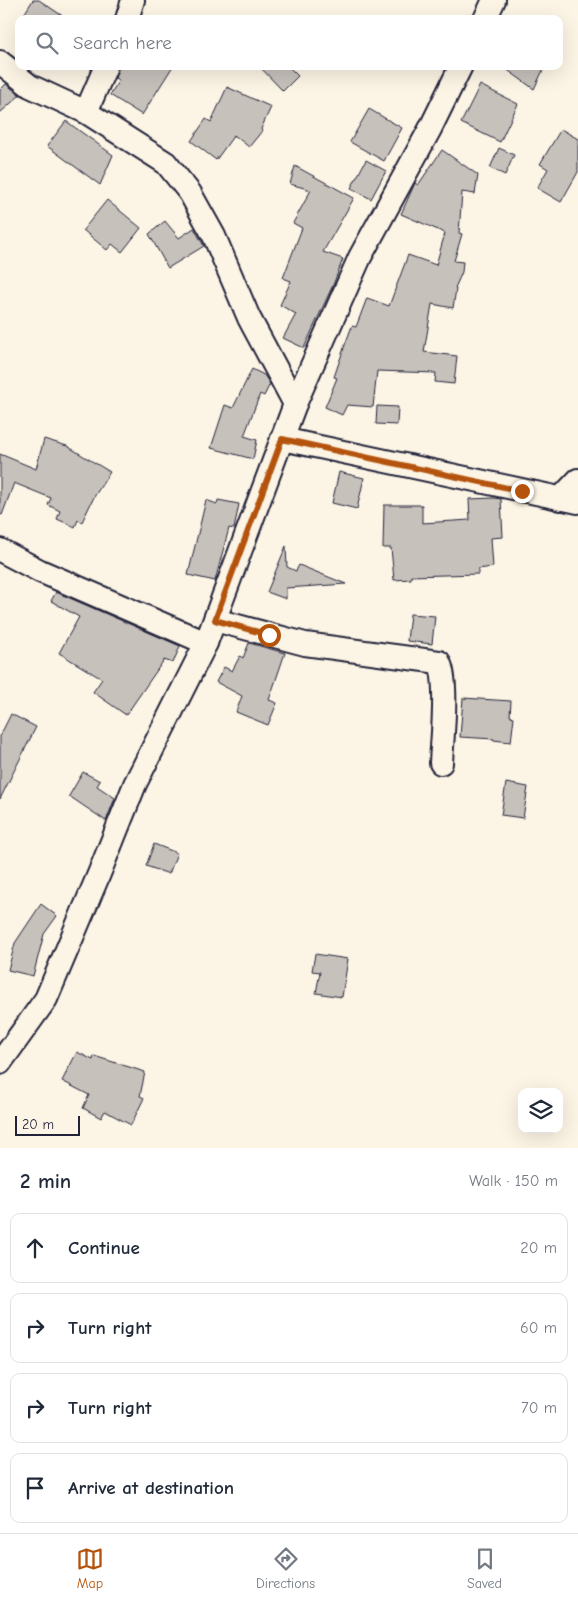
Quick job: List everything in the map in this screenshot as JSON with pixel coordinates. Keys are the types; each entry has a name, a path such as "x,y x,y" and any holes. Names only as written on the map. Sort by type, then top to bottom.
{"street":[{"path":"128,15 133,0"},
{"path":"487,15 494,0"},
{"path":"0,62 30,86 86,112 166,163 190,193 214,236 249,318 294,404"},
{"path":"86,112 104,70"},
{"path":"0,1062 46,999 135,784 206,643 294,404 360,257 430,129 459,70"},
{"path":"282,439 569,501 578,480"},
{"path":"0,550 40,571 206,643"},
{"path":"215,620 305,644 439,662 443,670 444,689 441,763"}],"building":[{"path":"33,0 39,0 61,15 24,15"},
{"path":"118,70 170,70 142,115 110,95 119,80 115,78"},
{"path":"263,70 292,70 298,76 283,91"},
{"path":"508,70 543,70 534,89"},
{"path":"6,84 20,95 0,113 0,90"},
{"path":"480,85 518,104 500,142 461,123"},
{"path":"227,87 271,107 261,129 262,131 249,147 234,135 216,160 191,141 206,119 211,122"},
{"path":"369,109 402,128 384,161 350,142"},
{"path":"66,121 113,155 100,185 47,146"},
{"path":"561,129 578,139 578,172 561,202 537,188 548,169 540,164"},
{"path":"499,148 514,155 505,175 490,168"},
{"path":"442,150 478,175 475,194 462,192 459,233 462,234 454,261 463,262 462,272 455,288 453,308 432,304 424,352 457,356 454,384 435,382 436,373 377,371 373,407 347,405 342,415 325,407 337,378 334,377 352,326 356,327 367,298 389,306 408,255 436,265 445,233 401,214 415,183 418,185"},
{"path":"366,160 386,171 371,199 351,188"},
{"path":"295,166 354,198 323,252 343,259 304,348 283,338 296,314 280,305 291,281 283,278 302,228 293,223 311,190 290,184"},
{"path":"107,200 141,228 122,252 112,244 107,250 83,230"},
{"path":"165,221 179,238 194,228 204,246 168,268 149,234"},
{"path":"252,369 264,375 270,384 264,396 260,394 244,436 257,440 253,459 211,448 225,405 233,408"},
{"path":"377,406 398,407 397,425 376,424"},
{"path":"44,439 67,446 110,472 94,497 82,522 78,520 75,527 57,519 60,511 48,505 51,498 14,483 2,515 0,514 0,454 36,469"},
{"path":"339,472 364,478 357,509 332,503"},
{"path":"469,499 501,499 503,537 491,538 493,567 478,569 478,574 411,576 411,579 394,580 391,548 383,548 384,505 422,505 422,523 470,520"},
{"path":"206,500 217,504 218,500 239,504 234,529 229,528 215,581 188,575"},
{"path":"286,546 287,567 296,571 299,565 346,584 286,588 286,599 267,592"},
{"path":"56,592 180,646 173,663 164,660 126,715 93,692 102,679 59,653 79,617 51,601"},
{"path":"410,614 435,616 432,644 407,641"},
{"path":"249,643 285,653 269,700 277,703 268,725 236,712 242,696 216,682 224,667 232,671 240,656 243,658"},
{"path":"463,698 511,701 510,716 514,717 511,742 460,737"},
{"path":"11,714 36,727 0,799 0,736"},
{"path":"83,772 100,781 97,786 115,798 106,821 69,796"},
{"path":"506,783 528,787 523,818 501,815"},
{"path":"154,844 177,853 169,874 146,866"},
{"path":"41,904 57,916 44,934 33,976 8,970 15,943"},
{"path":"315,954 348,959 342,997 316,993 320,972 312,971"},
{"path":"77,1052 93,1060 94,1056 145,1072 140,1096 144,1098 131,1125 105,1111 101,1118 83,1108 89,1095 62,1081"}],"route":[{"path":"269,635 215,620 282,439 522,491"}]}
